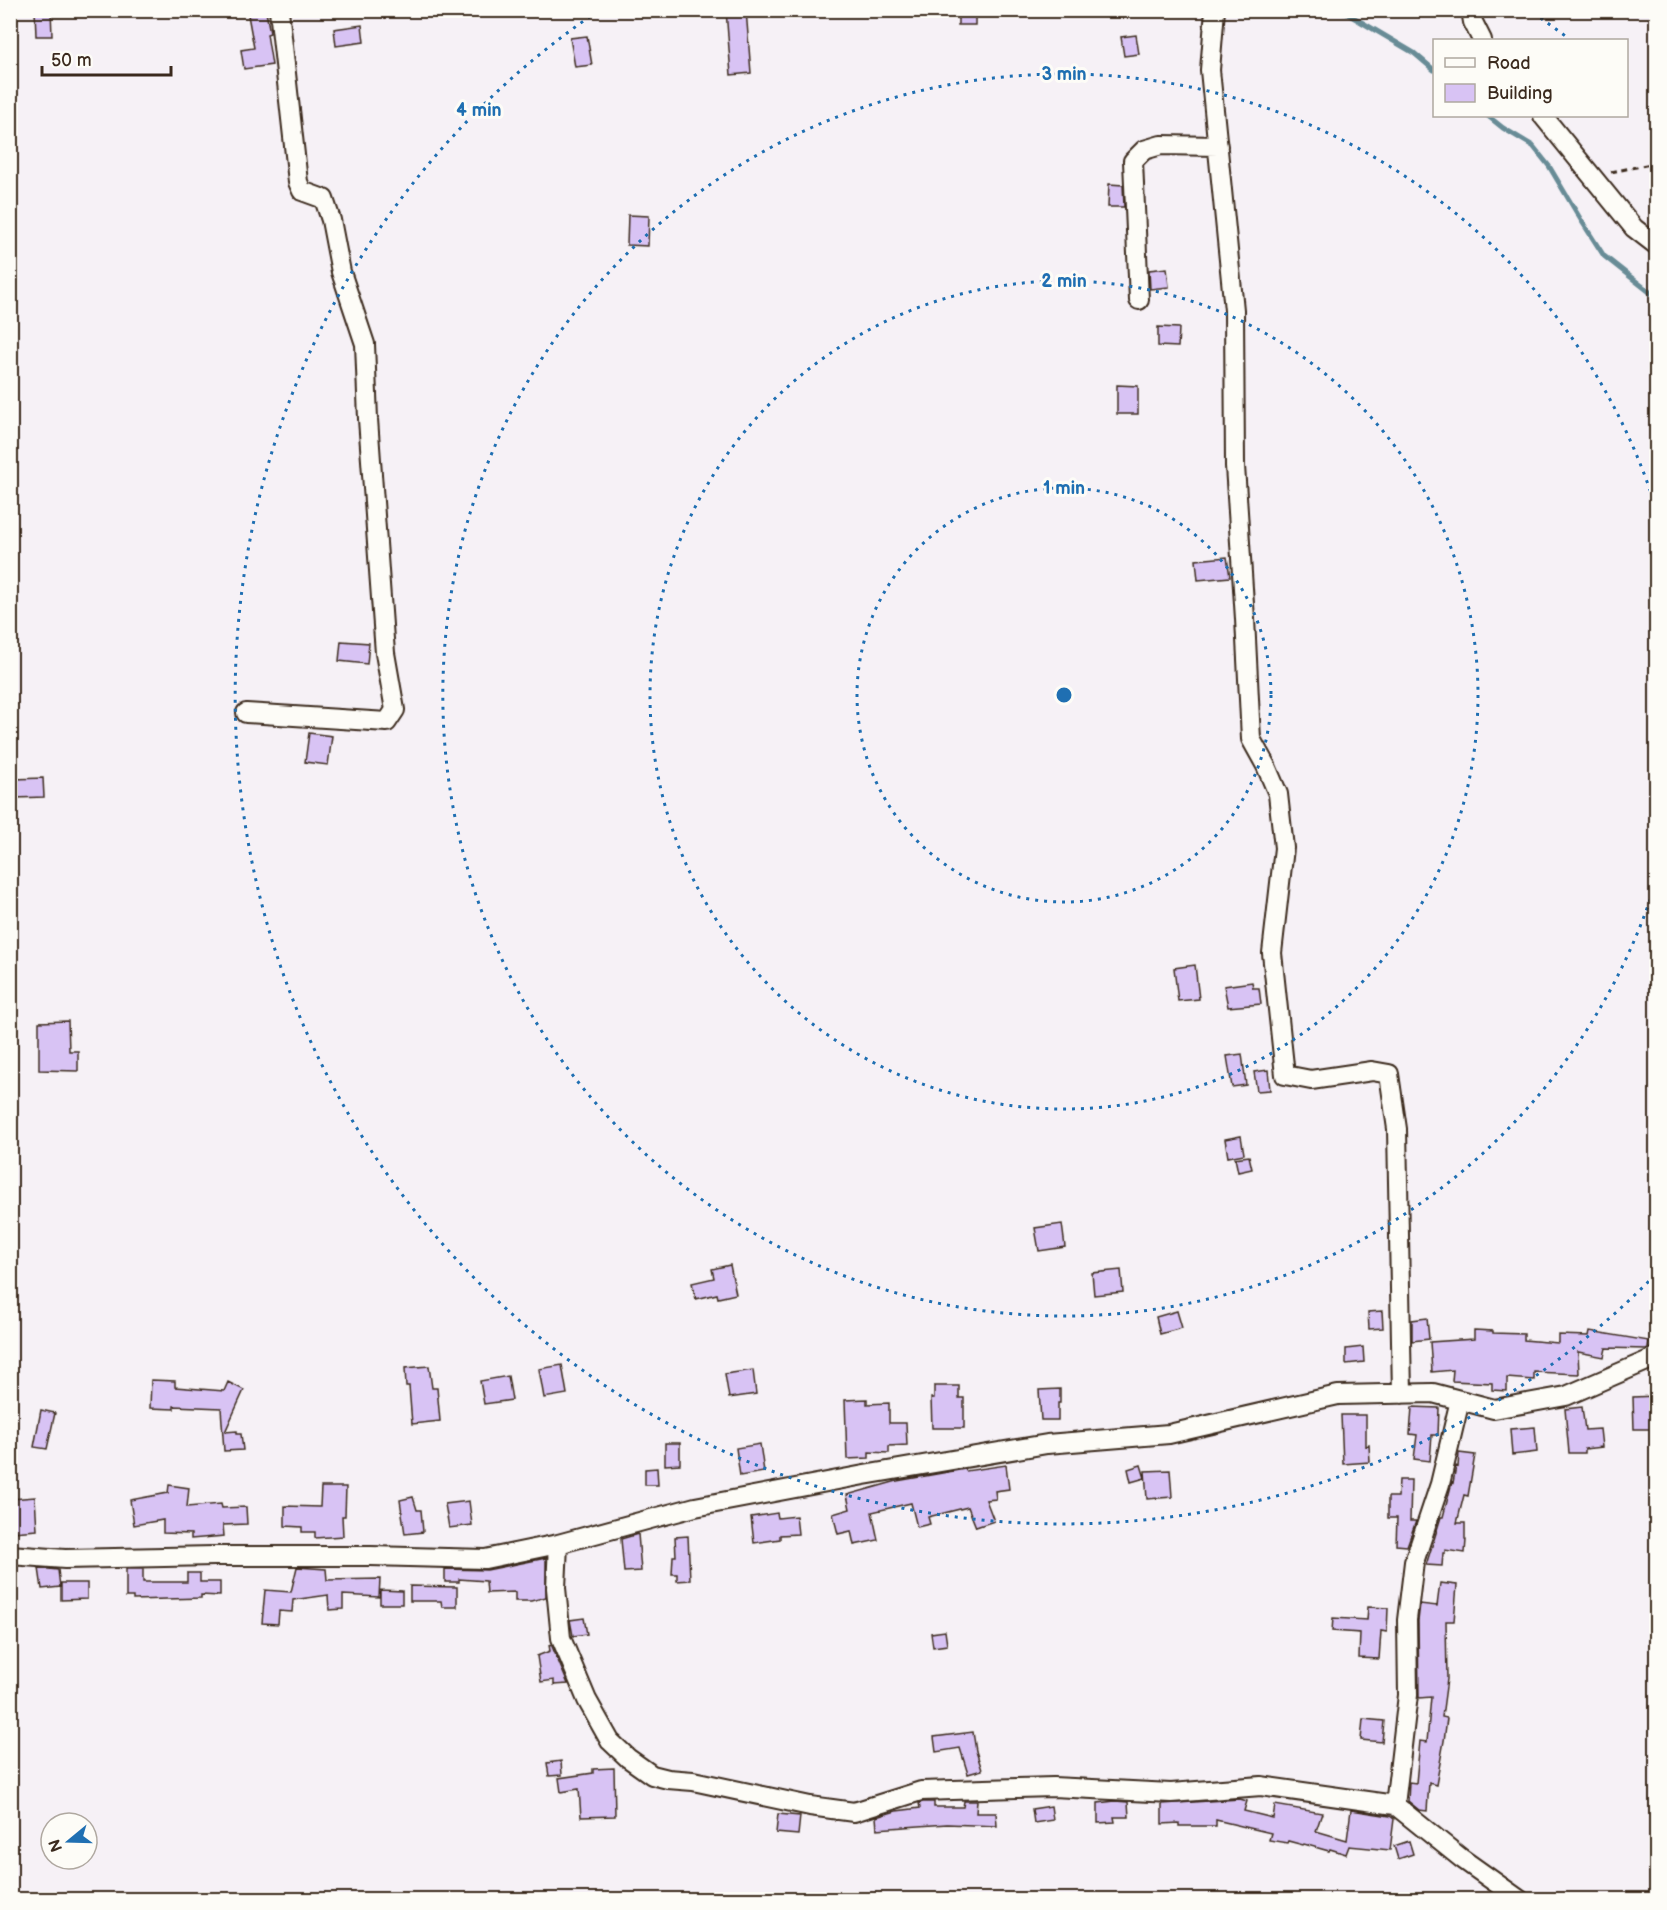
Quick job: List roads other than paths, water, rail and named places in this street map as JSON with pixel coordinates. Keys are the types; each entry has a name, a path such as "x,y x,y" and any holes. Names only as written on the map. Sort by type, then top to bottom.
{"street":[{"path":"246,713 387,722 395,710 385,653 365,344 341,272 331,220 324,199 302,191 298,182 279,10"},
{"path":"1215,10 1210,70 1234,310 1234,466 1251,739 1278,794 1284,848 1272,953 1285,1076 1311,1080 1372,1071 1389,1074 1397,1129 1402,1394"},
{"path":"1472,10 1473,22 1482,39"},
{"path":"1544,117 1634,228 1656,245"},
{"path":"1139,300 1133,161 1144,150 1161,145 1218,146"},
{"path":"10,1555 65,1559 371,1556 485,1559 558,1545 694,1508 864,1475 1047,1444 1169,1434 1338,1395 1433,1393 1494,1409 1566,1396 1656,1357"},
{"path":"1395,1805 1408,1695 1407,1620 1414,1562 1440,1484 1460,1400"},
{"path":"558,1545 556,1588 561,1638 587,1700 610,1741 628,1758 652,1775 693,1781 810,1806 854,1812 921,1791 1053,1787 1171,1793 1261,1786 1395,1805 1461,1858 1520,1899"}],"waterway":[{"path":"1341,10 1414,53 1433,69"},
{"path":"1489,117 1533,146 1549,166 1604,256 1656,297"}]}
